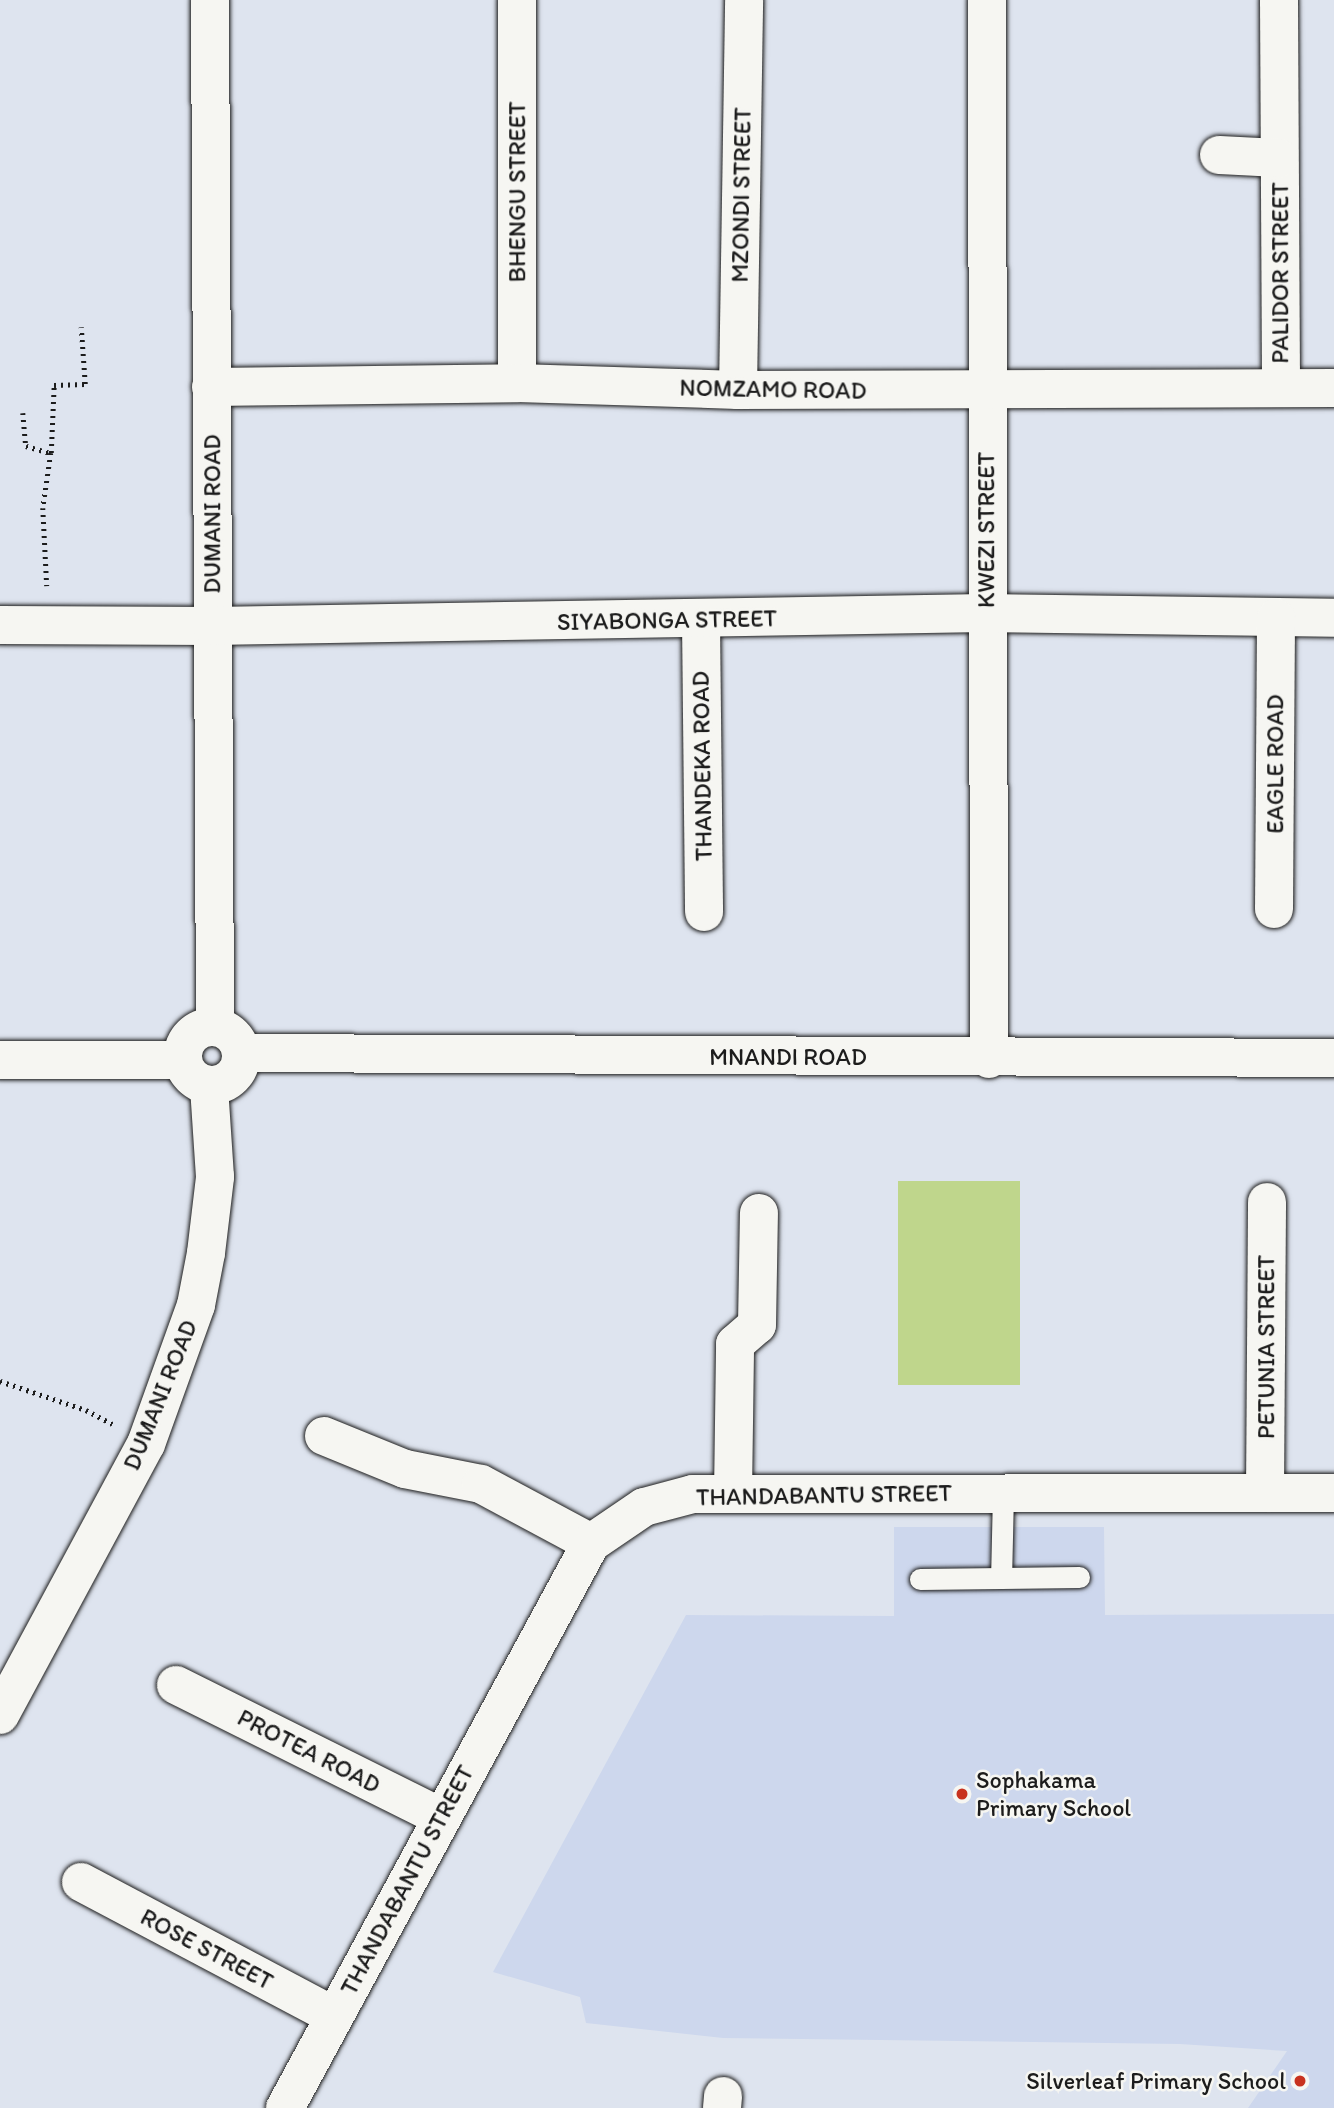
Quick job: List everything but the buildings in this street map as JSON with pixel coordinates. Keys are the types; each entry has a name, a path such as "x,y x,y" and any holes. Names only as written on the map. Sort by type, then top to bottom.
{"street":[{"name":"DUMANI ROAD","path":"210,0 212,626 229,1040"},
{"name":"BHENGU STREET","path":"517,0 517,383"},
{"name":"MZONDI STREET","path":"738,390 744,0"},
{"name":"KWEZI STREET","path":"988,0 986,613 989,1059"},
{"name":"PALIDOR STREET","path":"1279,0 1281,388"},
{"name":"PALIDOR STREET","path":"1219,155 1279,158"},
{"name":"NOMZAMO ROAD","path":"211,387 517,383 738,390 1334,388"},
{"name":"SIYABONGA STREET","path":"0,625 212,626 701,620 986,613 1334,618"},
{"name":"EAGLE ROAD","path":"1274,909 1276,618"},
{"name":"THANDEKA ROAD","path":"701,620 704,912"},
{"path":"0,1060 196,1073 222,1085 233,1077 241,1066 229,1040 202,1028 191,1035 184,1046 196,1073"},
{"name":"MNANDI ROAD","path":"229,1040 989,1059 1334,1058"},
{"name":"DUMANI ROAD","path":"0,1715 146,1444 195,1305 206,1253 215,1177 196,1073"},
{"name":"PETUNIA STREET","path":"1265,1493 1267,1202"},
{"path":"733,1494 734,1344 757,1325 759,1213"},
{"path":"324,1436 404,1469 481,1484 591,1543"},
{"name":"THANDABANTU STREET","path":"285,2108 591,1543 644,1507 693,1494 1334,1493"},
{"name":"PROTEA ROAD","path":"176,1685 442,1817"},
{"name":"ROSE STREET","path":"81,1882 334,2017"}],"lane":[{"path":"1001,1578 1003,1493"},
{"path":"919,1579 1079,1577"}],"path":[{"path":"50,625 43,508 51,453 54,386 85,384 81,327"},
{"path":"23,413 26,446 51,453"},
{"path":"0,1381 86,1410 146,1444"}],"shaded area":[{"name":"Sophakama Primary School","path":"894,1527 1104,1527 1105,1615 1334,1614 1334,2108 1248,2108 1287,2051 1180,2044 723,2038 586,2023 580,1997 493,1972 686,1615 894,1616"}],"green space":[{"path":"898,1181 1020,1181 1020,1385 898,1385"}],"place":[{"name":"Sophakama Primary School","path":"962,1794"},
{"name":"Silverleaf Primary School","path":"1300,2081"}]}
